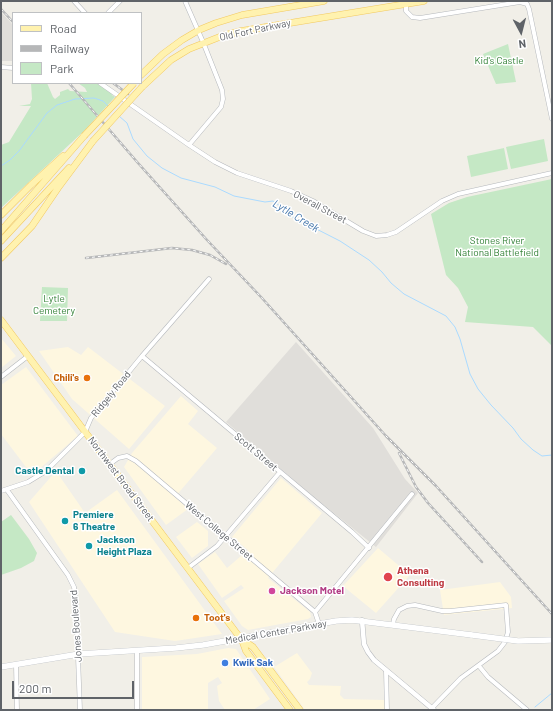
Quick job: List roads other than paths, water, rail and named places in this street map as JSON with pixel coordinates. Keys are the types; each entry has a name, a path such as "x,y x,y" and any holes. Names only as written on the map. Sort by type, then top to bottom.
{"main road":[{"name":"Old Fort Parkway","path":"142,75 163,54 182,40 199,30 216,23 242,15 324,1"},
{"name":"Old Fort Parkway","path":"1,241 142,87 171,60 190,48 204,42 241,31 406,2 424,1"},
{"path":"1,231 84,136 133,84"},
{"path":"1,215 84,136"},
{"path":"1,258 32,226 93,141"},
{"name":"Northwest Broad Street","path":"1,320 241,639 246,651 290,710"},
{"name":"Medical Center Parkway","path":"1,667 79,654 176,648 241,639 336,621 362,620 518,641 552,640"},
{"name":"Northwest Broad Street","path":"241,639 253,647 300,710"}],"street":[{"path":"74,1 84,12"},
{"path":"109,12 120,1"},
{"path":"185,1 204,42 222,90 223,99 221,107 189,145"},
{"path":"406,2 406,11 412,17 420,18 520,2 527,4 552,119"},
{"path":"1,67 12,68"},
{"name":"Overall Street","path":"101,84 215,162 237,173 291,191 313,201 363,231 376,236 396,232 442,201 458,194 552,173"},
{"name":"Ridgely Road","path":"1,491 28,482 46,471 86,432 91,418 142,356 209,279"},
{"path":"1,377 28,356"},
{"name":"Scott Street","path":"142,356 352,532 368,548"},
{"name":"West College Street","path":"110,464 118,458 127,456 136,461 315,612"},
{"path":"188,568 217,546 280,472"},
{"name":"Jones Boulevard","path":"7,490 68,576 74,587 79,654 80,710"},
{"path":"319,624 315,612 412,494"},
{"path":"362,620 364,644 374,660 433,709 461,678 498,651 505,642 508,632 506,605 450,611 442,611 414,605 407,606 399,610 393,624"},
{"path":"137,651 137,710"},
{"path":"16,665 17,710"},
{"path":"479,666 488,677 527,710"},
{"path":"386,671 387,710"}],"waterway":[{"name":"Lytle Creek","path":"1,166 19,151 47,113 57,105 75,99 94,98 103,101 109,107"},
{"name":"Lytle Creek","path":"119,116 127,123 133,139 147,156 162,168 181,178 215,187 234,196 265,202 273,201 287,214 340,241 369,260 404,294 446,316 455,327 470,374 478,389 521,439 533,450 542,456 552,455"},
{"path":"535,707 552,693"}],"railway":[{"path":"1,9 12,21"},
{"path":"70,84 207,240 261,297 386,436 436,486 552,614"},
{"path":"114,84 128,94"},
{"path":"86,258 172,248 192,250 210,255 226,264"},
{"path":"399,453 416,487 428,503 482,562"}],"place":[{"name":"Chili's","path":"87,378"},
{"name":"Castle Dental","path":"82,471"},
{"name":"Premiere 6 Theatre","path":"65,521"},
{"name":"Jackson Height Plaza","path":"89,546"},
{"name":"Athena Consulting","path":"388,577"},
{"name":"Jackson Motel","path":"272,591"},
{"name":"Toot's","path":"196,618"},
{"name":"Kwik Sak","path":"225,663"}],"park label":[{"name":"Kid's Castle","path":"499,61"},
{"name":"Stones River National Battlefield","path":"497,246"},
{"name":"Lytle Cemetery","path":"54,304"}]}
